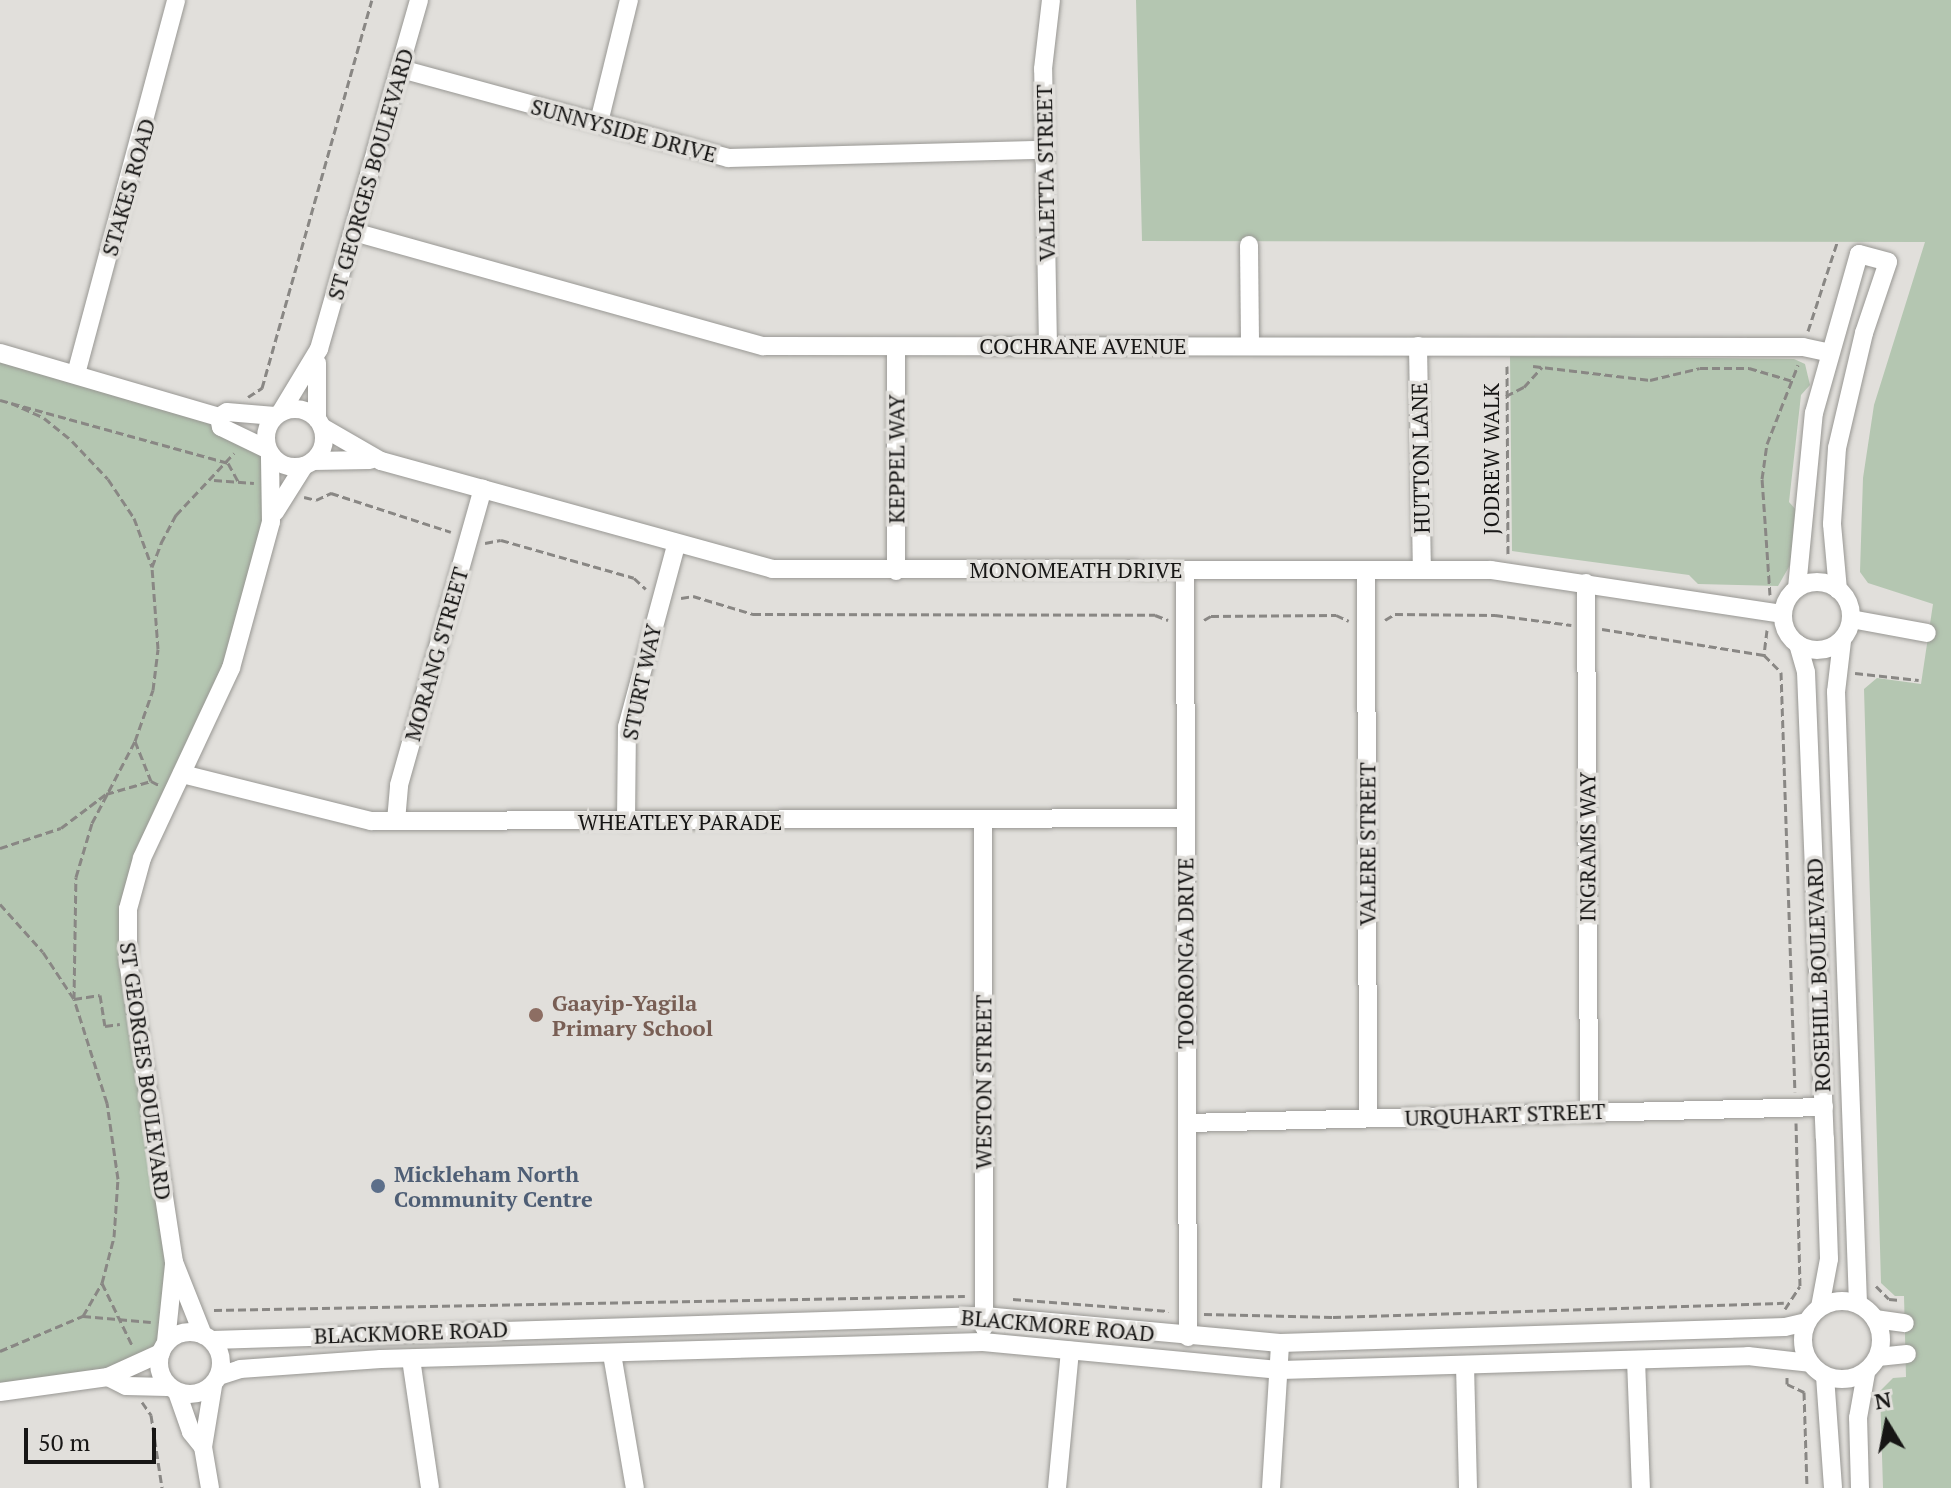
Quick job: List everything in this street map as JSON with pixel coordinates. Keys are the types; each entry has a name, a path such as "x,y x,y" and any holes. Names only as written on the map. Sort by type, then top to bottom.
{"street":[{"name":"STAKES ROAD","path":"76,374 176,0"},
{"name":"ST GEORGES BOULEVARD","path":"278,414 319,349 419,0"},
{"path":"599,122 629,0"},
{"name":"VALETTA STREET","path":"1048,347 1043,69 1051,0"},
{"name":"SUNNYSIDE DRIVE","path":"401,69 728,158 1044,150"},
{"name":"COCHRANE AVENUE","path":"354,232 752,344 896,348 1418,346 1507,355 1803,347 1827,352"},
{"path":"1249,245 1250,345"},
{"path":"1797,588 1817,583 1838,590 1847,600 1851,619 1842,641 1815,649 1798,644 1776,613 1797,588 1814,413 1827,352 1859,254 1888,262 1861,345 1837,448 1832,524 1838,590"},
{"name":"HUTTON LANE","path":"1418,346 1422,569"},
{"name":"KEPPEL WAY","path":"896,348 896,571"},
{"name":"ST GEORGES BOULEVARD","path":"319,349 319,423"},
{"path":"0,353 219,417 227,412 278,414 300,409 319,423 323,446 280,489"},
{"path":"268,452 267,426 278,414"},
{"path":"219,417 221,427 268,452 286,466 309,463"},
{"name":"MONOMEATH DRIVE","path":"319,423 381,461 676,545 772,569 1422,569 1508,572 1776,613"},
{"name":"ST GEORGES BOULEVARD","path":"207,1338 174,1262 127,949 128,909 142,858 231,668 280,489 268,452"},
{"name":"MONOMEATH DRIVE","path":"309,463 381,461"},
{"name":"MORANG STREET","path":"396,821 399,785 483,489"},
{"name":"STURT WAY","path":"626,821 627,727 676,545"},
{"name":"TOORONGA DRIVE","path":"1185,570 1188,1337"},
{"name":"VALERE STREET","path":"1366,571 1368,1118"},
{"name":"INGRAMS WAY","path":"1586,583 1589,1111"},
{"path":"1851,619 1927,633"},
{"name":"ROSEHILL BOULEVARD","path":"1842,641 1836,692 1858,1304"},
{"name":"ROSEHILL BOULEVARD","path":"1798,644 1806,672 1829,1259 1813,1314"},
{"name":"WHEATLEY PARADE","path":"182,774 355,820 983,822 1184,818"},
{"name":"WESTON STREET","path":"983,822 983,1342"},
{"name":"URQUHART STREET","path":"1187,1123 1824,1107"},
{"name":"ST GEORGES BOULEVARD","path":"164,1348 174,1262"},
{"path":"1866,1373 1839,1379 1825,1376 1810,1363 1813,1314 1858,1304 1875,1319 1905,1323"},
{"name":"BLACKMORE ROAD","path":"207,1338 984,1316 1280,1343 1785,1327 1813,1314"},
{"path":"1860,1488 1858,1418 1866,1373 1878,1357 1875,1319"},
{"path":"0,1392 108,1377 164,1348 182,1334 207,1338 220,1357 203,1447 210,1488"},
{"name":"BLACKMORE ROAD","path":"216,1381 240,1369 411,1359 983,1342 1281,1370 1636,1360 1787,1360 1810,1363"},
{"path":"1271,1488 1281,1370 1280,1343"},
{"path":"164,1348 160,1371 191,1432 203,1447"},
{"path":"1057,1488 1070,1351"},
{"path":"612,1354 635,1488"},
{"path":"1878,1357 1907,1354"},
{"path":"411,1359 430,1488"},
{"path":"1636,1360 1641,1488"},
{"path":"1465,1365 1468,1488"},
{"path":"1825,1376 1833,1488"},
{"path":"108,1377 126,1386 172,1390 216,1381"}],"path":[{"path":"246,413 249,394 262,388 372,0"},
{"path":"1764,655 1776,613 1762,479 1767,444 1793,381 1837,243"},
{"path":"1507,355 1518,365"},
{"name":"JODREW WALK","path":"1507,355 1508,572"},
{"path":"1530,366 1650,380 1700,368 1749,368 1793,381"},
{"path":"1506,396 1524,387 1542,367"},
{"path":"0,400 228,463 238,481"},
{"path":"7,401 44,418 108,479 134,518 152,567 158,649 153,690 135,741 106,794 76,877 74,999"},
{"path":"152,567 176,515 214,480 243,439"},
{"path":"214,480 280,489 316,500 331,493 470,537 516,544 634,578 642,588 753,614 1155,615 1184,621 1211,616 1336,615 1387,620 1395,614 1495,615 1764,655 1781,672 1796,1107 1800,1286 1784,1303 1785,1327"},
{"path":"135,741 151,781 173,793"},
{"path":"0,848 61,828 106,794 151,781"},
{"path":"0,904 43,952 74,999 107,1103 118,1179 114,1237 102,1283"},
{"path":"74,999 100,995 105,1026 137,1021"},
{"path":"1787,1360 1787,1384 1804,1392 1807,1488"}],"green space":[{"path":"1136,0 1951,0 1951,1488 1883,1488 1880,1391 1893,1378 1906,1377 1904,1296 1895,1296 1881,1283 1864,689 1877,678 1921,684 1933,604 1868,583 1860,572 1863,478 1874,405 1925,242 1142,241"},
{"path":"0,353 219,417 267,449 272,479 231,668 128,909 174,1262 166,1342 135,1363 0,1392"},
{"path":"1510,356 1794,359 1805,364 1810,385 1801,395 1789,502 1797,511 1790,565 1778,586 1698,584 1689,575 1512,551"}],"place":[{"name":"Gaayip-Yagila Primary School","path":"536,1015"},
{"name":"Mickleham North Community Centre","path":"378,1186"}]}
